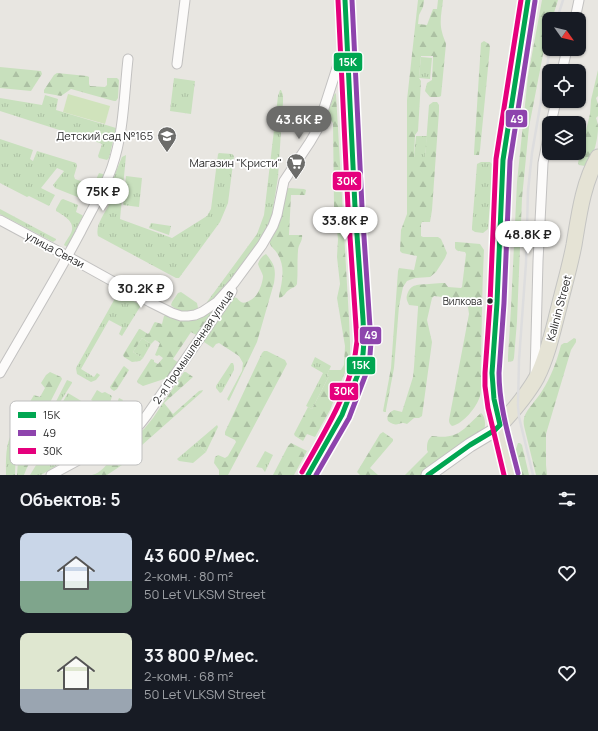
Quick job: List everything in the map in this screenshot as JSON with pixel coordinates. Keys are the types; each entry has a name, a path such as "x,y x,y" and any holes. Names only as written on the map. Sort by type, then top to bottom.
{"main road":[{"path":"308,475 342,415 360,369 363,354 363,319 355,207 345,0"},
{"path":"511,475 495,407 492,373 503,160 528,0"},
{"name":"Kalinin Street","path":"500,425 518,405 535,380 545,357 554,328 568,271 589,177 598,157"},
{"path":"428,475 470,445 495,430 500,425"}],"street":[{"path":"177,64 184,0"},
{"path":"576,12 579,0"},
{"name":"улица Связи","path":"0,220 172,313 181,316 188,316 202,312 217,302 234,283 262,245 273,226 277,215 284,180 310,142 316,130 346,39"},
{"path":"0,373 68,256 99,197 112,168 122,125 128,59"},
{"path":"535,380 544,160"},
{"name":"2-я Промышленная улица","path":"142,421 232,292 234,283"},
{"name":"2-я Промышленная улица","path":"51,475 69,465"}],"green space":[{"path":"418,0 424,0 423,7 419,15 418,24 427,25 433,9 437,9 438,0 443,0 441,24 442,34 446,44 441,96 430,97 425,91 427,83 432,80 433,56 421,56 418,131 415,135 414,157 425,157 429,105 433,102 437,102 439,105 439,111 432,210 430,222 422,222 421,224 421,236 438,237 441,239 447,253 436,272 430,277 415,278 407,281 403,287 399,306 394,368 386,412 384,412 391,368 398,271 399,268 414,270 417,256 402,253 400,251 401,230 407,214 407,100"},
{"path":"542,0 558,0 554,12 542,12 543,56 529,127 522,198 514,358 513,361 508,362 517,182 528,76"},
{"path":"484,41 489,44 490,47 480,150 479,155 474,155 481,43"},
{"path":"421,57 432,58 430,79 419,78"},
{"path":"0,67 41,71 42,74 31,91 0,88"},
{"path":"598,70 598,96 596,98 598,104 598,116 596,118 598,124 597,137 591,158 585,166 579,165 578,163 579,160 586,160 586,130 590,114 591,100"},
{"path":"57,73 87,76 89,77 90,86 105,87 107,85 107,78 117,78 119,80 118,98 114,101 71,89 61,96 44,93 44,90"},
{"path":"174,78 195,81 191,114 170,111"},
{"path":"280,90 283,95 283,102 278,177 272,215 259,243 215,300 208,304 207,302 257,234 264,215 278,96"},
{"path":"335,93 350,355 347,367 330,410 315,437 307,434 303,441 294,434 308,407 312,409 329,376 327,375 329,370 341,370 344,365 345,346 337,298 340,284 337,257 338,239 334,206 333,123 328,116"},
{"path":"356,93 358,95 369,302 367,305 355,95"},
{"path":"68,94 110,106 105,124 63,112"},
{"path":"45,95 58,99 56,110 116,128 109,158 107,160 99,158 98,156 102,144 100,143 0,111 0,98 42,105"},
{"path":"416,136 427,136 425,158 414,157"},
{"path":"0,139 33,150 30,159 33,161 37,151 76,163 75,179 92,185 94,184 99,173 103,174 104,175 92,201 90,202 55,188 53,185 64,171 57,168 41,188 55,195 49,206 29,196 27,197 0,183"},
{"path":"219,153 232,154 234,156 228,203 220,222 179,278 176,278 98,236 97,232 99,224 109,205 106,196 122,157 126,155 120,219 172,238 207,216 211,209"},
{"path":"481,162 490,162 493,165 488,229 483,233 472,230 477,164"},
{"path":"126,176 142,178 139,207 123,205"},
{"path":"286,189 306,190 305,195 291,195 289,235 302,235 302,237 298,249 297,284 283,297 279,298 282,279 282,264 270,242 281,217"},
{"path":"63,199 78,205 76,212 83,216 67,247 64,245 72,227 70,221 56,211 61,200"},
{"path":"0,209 56,240 53,242 0,214"},
{"path":"151,223 171,226 169,235 149,228"},
{"path":"455,242 480,244 484,250 480,396 476,405 465,419 452,426 449,420 469,314 468,307 465,304 448,302 442,297 434,296 432,298 427,320 432,342 422,416 419,418 414,418 407,424 394,424 388,421 388,415 394,410 402,412 413,377 418,306 409,305 407,295 411,288 418,285 445,283 448,287 462,287 466,254 465,252 459,251 455,248"},
{"path":"266,254 274,267 274,283 257,342 229,401 227,399 242,371 243,363 239,356 219,343 213,348 204,342 204,340 234,297 245,303 256,296 263,278 263,274 258,264 261,258"},
{"path":"181,292 197,303 197,309 184,312 177,310 171,305 178,293"},
{"path":"118,293 139,304 140,307 122,336 119,334 122,327 109,320 81,369 94,377 97,373 100,375 96,380 91,382 77,374 76,368"},
{"path":"218,304 198,336 191,332 173,359 179,363 170,377 143,386 138,383 137,381 151,359 158,364 163,358 159,355 155,355 160,343 155,340 151,344 142,338 133,352 143,358 140,361 132,362 124,357 123,355 139,329 148,334 155,322 162,324 164,316 166,315 180,319"},
{"path":"371,314 371,355 367,372 352,412 335,442 359,390 369,318"},
{"path":"142,338 151,344 143,358 133,352"},
{"path":"574,338 576,339 576,342 571,350 546,434 547,475 536,475 524,427 524,418 527,411 540,394 548,380 556,363 561,345"},
{"path":"264,351 285,360 287,364 228,475 219,475 219,470 214,463 215,457 218,455 225,458 228,456 236,442 225,435 225,432"},
{"path":"315,357 331,366 327,375 329,376 312,409 306,406 323,373 311,366"},
{"path":"231,363 233,363 234,370 220,393 216,386"},
{"path":"124,366 129,370 117,389 114,391 110,387"},
{"path":"50,372 61,377 62,379 51,401 30,401 34,395 40,397 45,388 41,383"},
{"path":"184,372 193,377 164,403 173,414 199,391 203,390 142,445 142,431 153,418"},
{"path":"67,380 72,382 61,401 56,401"},
{"path":"97,390 112,396 111,401 91,400"},
{"path":"68,393 81,401 63,401"},
{"path":"481,413 485,420 484,430 423,475 405,475 428,452 428,442 432,436 441,437 455,435"},
{"path":"217,425 218,427 206,452 197,442"},
{"path":"383,432 393,439 393,441 370,468 378,475 360,475 357,472 380,434"},
{"path":"10,436 10,465 15,465 15,475 6,475 6,458"},
{"path":"197,442 206,452 193,463 179,461 177,459"},
{"path":"291,443 307,451 294,475 273,475 288,446"},
{"path":"518,443 522,445 529,475 521,475 516,453"},
{"path":"265,451 273,455 265,472 262,468 256,467"},
{"path":"18,465 28,465 24,475 17,475"},
{"path":"36,465 58,465 41,475 30,475"},
{"path":"122,465 107,475 92,475 101,471 105,466"}],"railway":[{"path":"559,12 563,0"},
{"path":"533,475 519,417 519,360 526,263 528,191 532,153 549,56"}],"transit line":[{"name":"30К","path":"302,472 337,409 350,376 357,341 348,207 338,0"},
{"name":"15К","path":"308,475 342,415 360,369 363,354 363,319 355,207 345,0"},
{"name":"49","path":"316,475 349,418 367,371 371,342 362,207 352,0"},
{"name":"30К","path":"504,475 488,408 485,373 490,303 496,159 521,0"},
{"name":"15К","path":"428,475 470,445 495,430 500,425 494,399 492,373 497,303 503,160 528,0"},
{"name":"49","path":"518,473 503,411 499,386 499,373 504,303 510,161 535,1"}],"place":[{"name":"Детский сад №165","path":"167,153"},
{"name":"Магазин \"Кристи\"","path":"296,180"},
{"name":"Вилкова","path":"490,301"}]}
